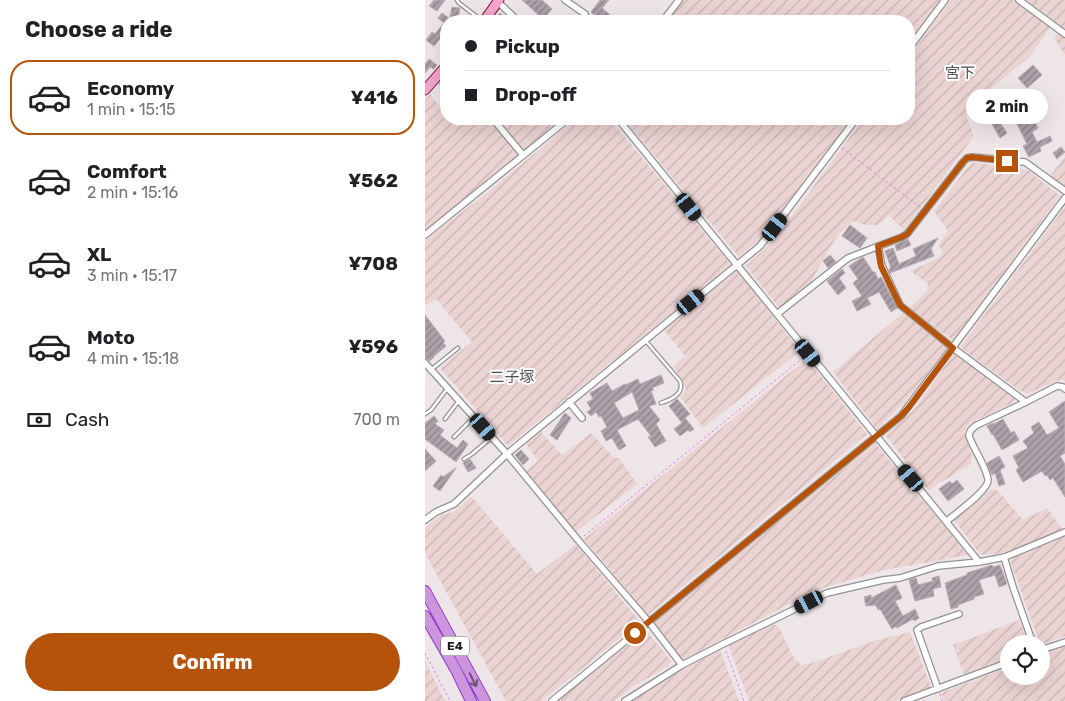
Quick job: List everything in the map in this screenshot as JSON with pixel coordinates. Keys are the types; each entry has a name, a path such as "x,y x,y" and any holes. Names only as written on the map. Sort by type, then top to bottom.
{"highway":[{"name":"E4","path":"425,591 485,701"},
{"name":"E4","path":"425,616 456,670 471,701"}],"main road":[{"path":"488,15 498,1"},
{"path":"427,84 440,72"}],"street":[{"path":"565,0 585,14"},
{"path":"668,15 679,0"},
{"path":"915,40 945,0"},
{"path":"1019,0 1065,34"},
{"path":"498,1 512,15"},
{"path":"498,125 523,155"},
{"path":"425,236 560,125"},
{"path":"623,125 979,562"},
{"path":"425,520 436,512 454,504 507,454 765,241 851,125"},
{"path":"777,314 848,258 904,236 967,158 1025,162 1065,191"},
{"path":"552,701 877,436 905,411 1065,198"},
{"path":"878,246 881,266 900,305 1025,403"},
{"path":"425,362 507,454 649,622 682,665"},
{"path":"947,521 988,484 985,471 969,436 970,431 977,425 1057,386 1065,389"},
{"path":"569,402 582,418"},
{"path":"627,700 682,665 827,593 883,580 901,578 938,566 979,562 1003,557 1065,532"},
{"path":"1003,557 1030,635"},
{"path":"938,689 917,630 959,614"},
{"path":"1050,647 1065,642"},
{"path":"904,701 1000,665"}],"lane":[{"path":"457,0 475,15"},
{"path":"645,340 682,386 673,398 661,403"},
{"path":"432,370 458,348"},
{"path":"425,414 431,410 448,388"},
{"path":"445,418 459,401"},
{"path":"454,437 474,417"},
{"path":"464,459 492,438"}],"path":[{"path":"837,144 925,211"},
{"path":"579,540 808,353"},
{"path":"723,644 744,701"},
{"path":"425,653 450,701"}],"shaded area":[{"path":"682,0 940,0 915,34 915,15 671,15"},
{"path":"951,0 1013,0 1050,28 1029,58 971,104 966,116 974,136 904,230 888,215 883,222 877,225 866,225 853,221 837,236 810,283 779,308 746,266 774,240 859,125 915,125 915,49"},
{"path":"1026,0 1065,0 1065,29"},
{"path":"1058,32 1065,37 1065,55 1054,38"},
{"path":"430,94 440,106 440,125 455,125 457,127 460,125 496,125 518,152 516,156 425,230 425,100"},
{"path":"501,125 555,125 523,151"},
{"path":"569,125 615,125 731,265 508,446 440,368 472,342 436,299 425,306 425,240 488,192"},
{"path":"629,125 847,125 762,238 739,257"},
{"path":"1065,157 1065,188 1050,176"},
{"path":"973,163 1029,171 1060,196 953,340 908,309 927,291 928,284 911,271 940,257 942,252 939,245 948,231 934,211"},
{"path":"1065,207 1065,382 1063,379 1056,381 1027,394 965,351 961,346"},
{"path":"737,271 800,351 703,428 680,397 686,390 683,381 673,366 685,356 664,330"},
{"path":"903,313 947,348 903,404 877,429 833,372"},
{"path":"954,353 1015,399 1012,403 968,424 964,432 972,455 971,464 929,491 886,436 916,407"},
{"path":"807,359 867,434 648,615 584,539"},
{"path":"541,432 562,455 591,433 613,457 619,458 637,484 576,532 525,472 538,461 526,444"},
{"path":"875,443 968,555 884,570 816,590 682,660 654,623"},
{"path":"992,489 998,491 1023,520 1047,508 1062,529 1009,552 980,554 954,520"},
{"path":"471,496 537,574 576,544 640,622 542,701 506,701 425,553 425,527 441,515 454,512"},
{"path":"1065,536 1065,636 1050,642 1050,635 1037,635 1011,563 1013,557"},
{"path":"1019,620 1025,635 1000,635 1000,660 964,674 953,645"},
{"path":"772,624 778,626 794,658 801,665 812,663 877,640 910,632 931,687 894,701 749,701 729,644"},
{"path":"646,630 672,662 669,663 669,666 635,685 615,701 557,701"},
{"path":"1065,646 1065,701 944,701 943,692 1000,670 1000,685 1050,685 1050,652"},
{"path":"720,650 739,701 633,701 631,698"},
{"path":"425,660 427,665 445,701 425,701"}],"building":[{"path":"434,0 445,0 437,11 429,6"},
{"path":"522,0 542,0 552,9 547,15 539,15"},
{"path":"600,0 609,0 602,8 610,15 595,15 591,12"},
{"path":"452,7 460,8 459,15 450,15"},
{"path":"440,28 440,38 434,46 426,40 432,32 435,34"},
{"path":"429,59 437,65 434,69 430,67 425,73 425,64"},
{"path":"1033,65 1042,75 1027,88 1018,78"},
{"path":"1009,90 1014,100 1017,99 1025,115 1033,111 1035,116 1033,118 1038,128 1032,132 1037,142 1050,136 1052,141 1040,147 1041,151 1029,157 1023,146 1027,144 1008,106 999,111 1001,115 997,118 1007,133 1000,138 984,110 1005,98 1003,94"},
{"path":"1061,147 1065,152 1057,159 1053,153"},
{"path":"850,225 867,238 860,248 842,236"},
{"path":"938,238 931,249 934,256 890,273 889,269 891,268 885,251 893,248 899,264 916,256 913,249"},
{"path":"908,239 911,245 897,251 895,245"},
{"path":"830,255 836,262 828,268 823,261"},
{"path":"863,257 878,279 881,277 897,308 891,312 879,292 867,298 871,304 857,311 852,301 862,296 853,283 858,279 849,266"},
{"path":"842,269 845,273 839,278 846,288 838,295 827,281"},
{"path":"425,315 445,341 443,343 446,346 430,361 425,358"},
{"path":"661,375 664,383 652,388 654,390 651,391 656,404 649,406 660,420 656,424 666,441 655,447 648,437 651,436 638,419 617,430 626,446 619,450 612,438 606,441 601,431 607,427 601,416 599,417 596,412 591,416 587,412 591,409 587,402 593,399 590,393 607,383 612,391 638,379 640,384","holes":["632,392 639,410 623,418 614,403"]},
{"path":"677,399 690,414 685,418 694,429 690,432 688,430 680,436 674,429 682,423 669,406"},
{"path":"1065,401 1065,453 1060,456 1065,464 1065,497 1053,478 1050,480 1042,471 1023,482 1016,470 1019,468 1013,456 1028,448 1023,441 1034,433 1031,427 1039,422 1047,435 1059,428 1049,412"},
{"path":"565,413 571,418 557,440 550,435"},
{"path":"434,416 438,421 435,424 444,430 440,435 457,448 463,440 468,444 456,462 425,439 425,423"},
{"path":"1003,419 1011,433 1014,431 1019,440 1002,450 987,426"},
{"path":"425,449 436,461 425,471"},
{"path":"521,450 529,459 523,465 515,455"},
{"path":"999,456 1005,467 1000,470 1005,484 999,486 995,473 992,475 987,463"},
{"path":"470,459 476,468 468,472 463,463"},
{"path":"456,468 440,491 433,486 441,475 443,477"},
{"path":"957,480 964,489 948,501 939,489 950,481 952,484"},
{"path":"992,565 993,567 1000,565 1007,584 999,587 995,575 979,580 984,594 951,609 945,583"},
{"path":"939,576 941,587 933,589 934,596 915,601 909,580 916,578 918,585 933,581 932,578"},
{"path":"896,585 902,598 895,601 903,616 915,609 919,618 892,629 876,605 866,606 864,597 871,595 871,598"}],"district":[{"name":"宮下","path":"960,73"},
{"name":"二子塚","path":"512,377"}],"route":[{"path":"635,633 901,416 909,407 953,348 900,305 881,266 878,246 907,234 967,158 1007,161"}]}
